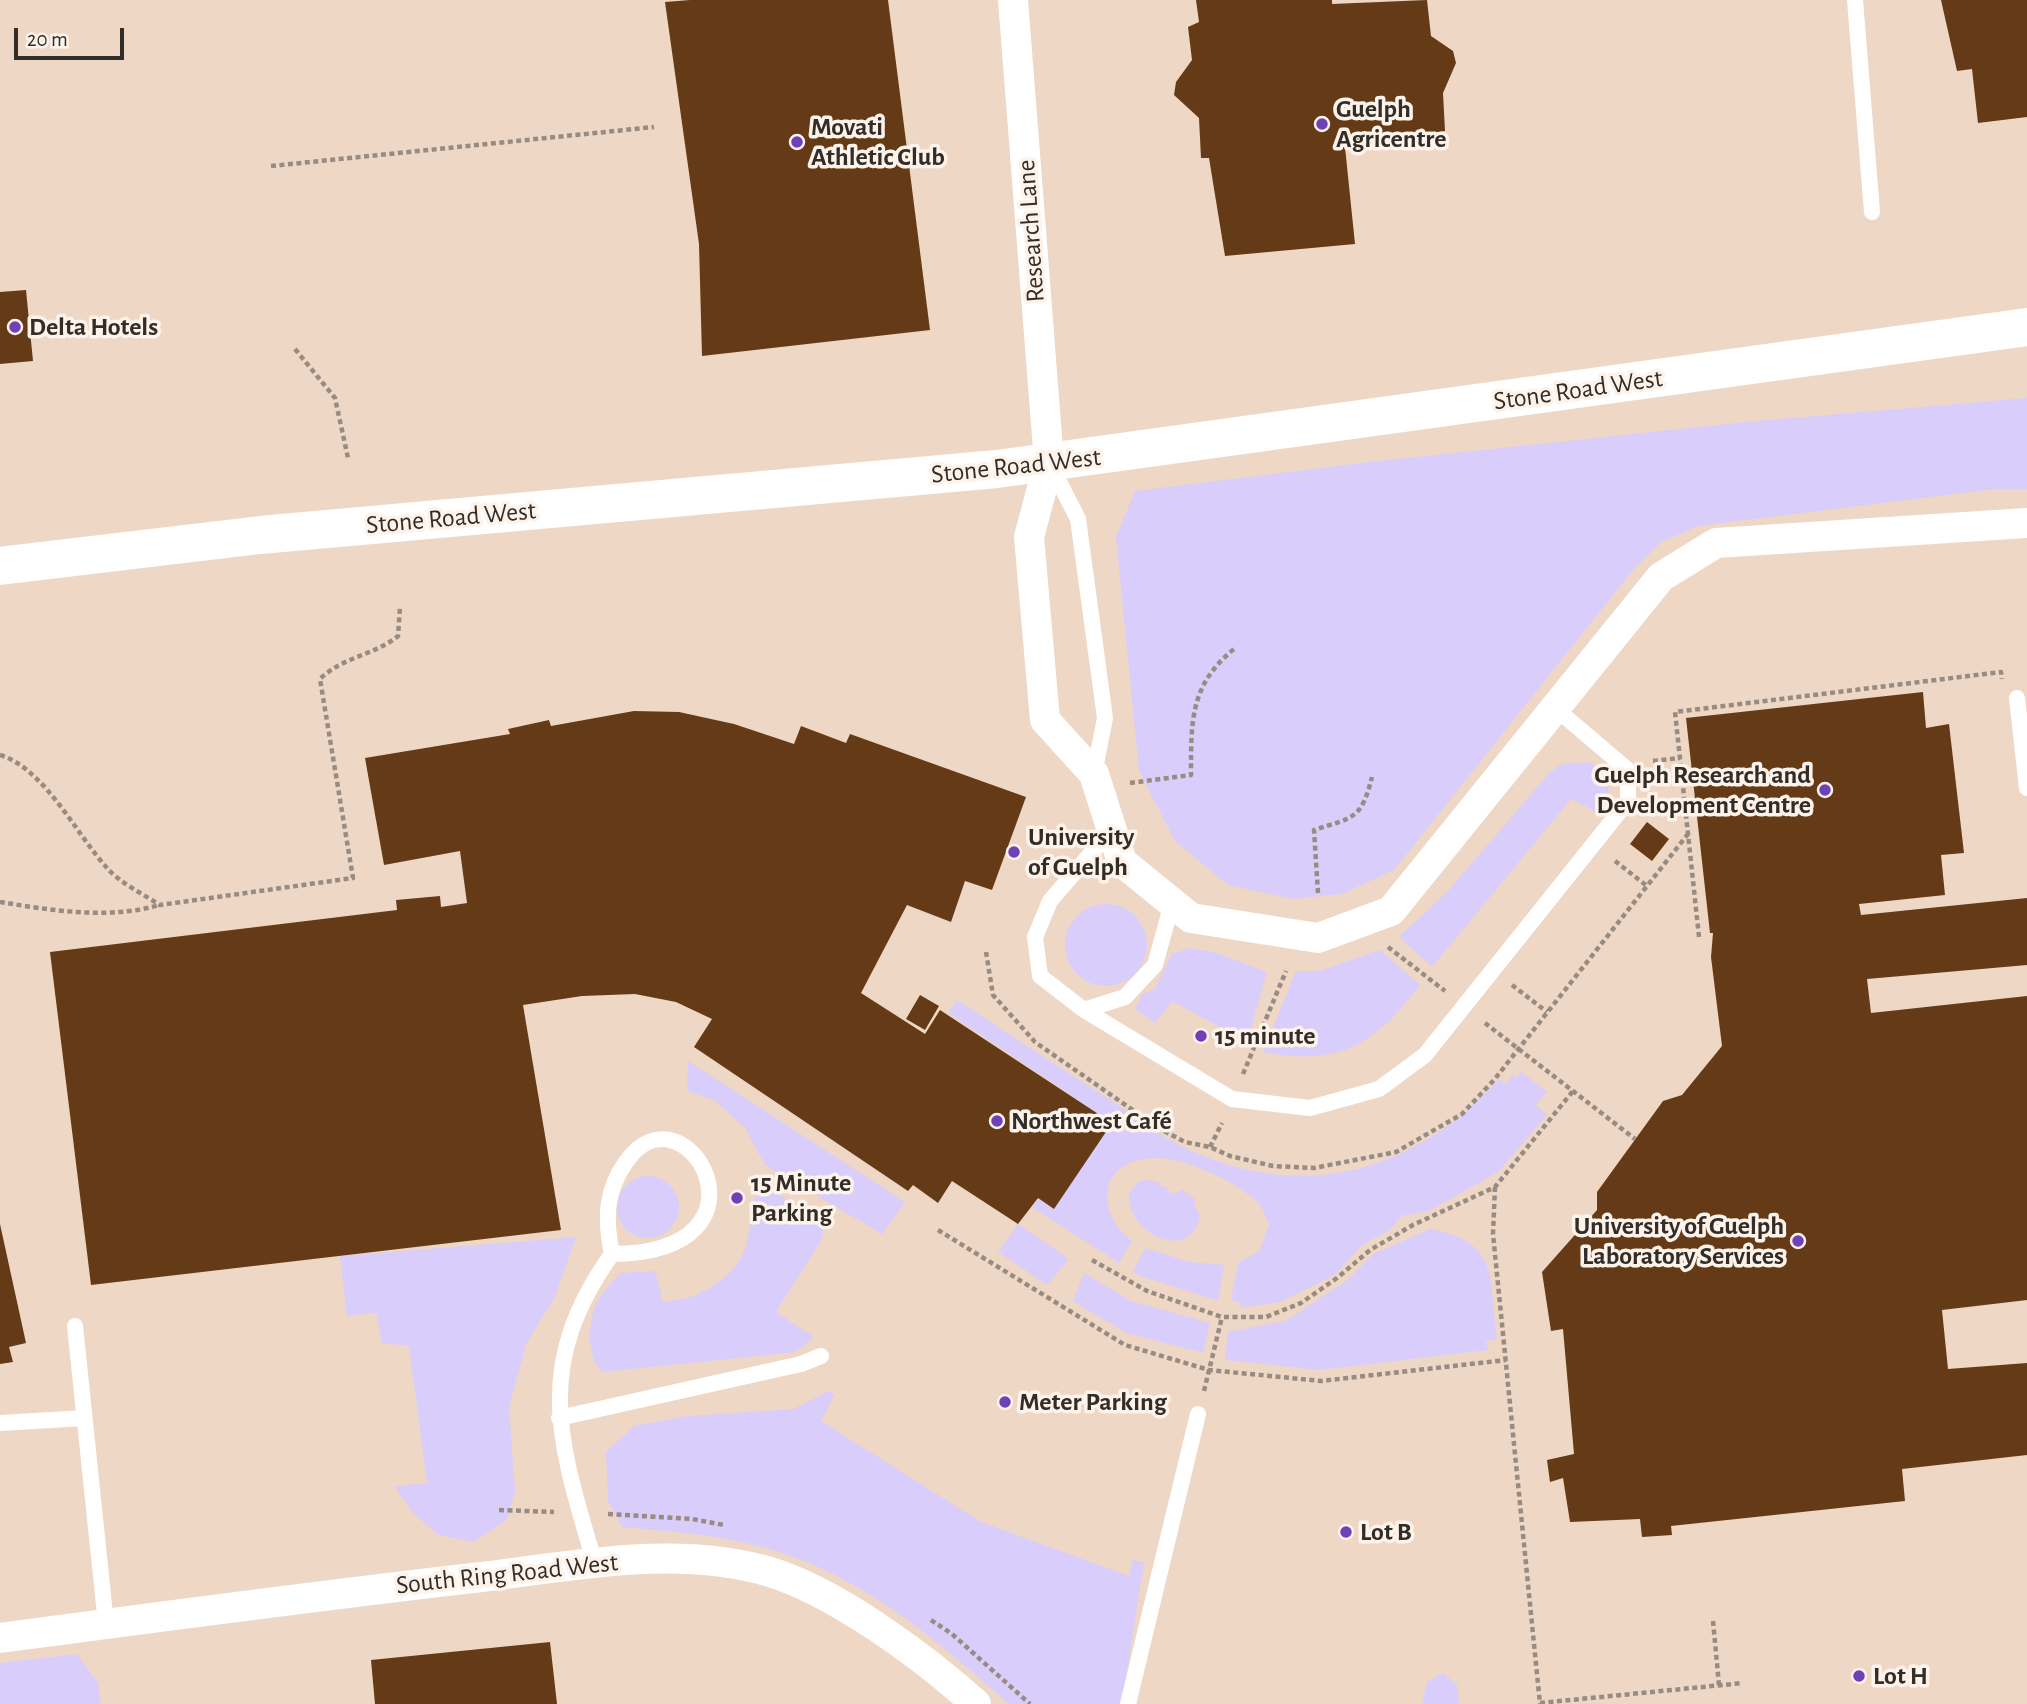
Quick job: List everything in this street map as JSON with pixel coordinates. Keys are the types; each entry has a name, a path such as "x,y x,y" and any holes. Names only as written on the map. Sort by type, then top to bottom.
{"main road":[{"name":"Stone Road West","path":"0,566 260,535 1049,462 2027,327"}],"street":[{"name":"Research Lane","path":"1013,0 1049,462 1030,537 1045,720 1096,781"},
{"path":"1096,781 1122,862 1191,918 1318,938 1391,911 1661,577 1716,543 2027,523"},
{"name":"South Ring Road West","path":"0,1638 596,1564 677,1558 730,1563 788,1578 813,1589 942,1675 976,1704"}],"lane":[{"path":"1855,0 1872,212"},
{"path":"1049,462 1077,519 1105,718 1096,781"},
{"path":"2017,698 2027,788"},
{"path":"1111,829 1050,901 1035,937 1040,976 1084,1010 1232,1099 1310,1108 1379,1089 1425,1055 1628,801 1628,770 1555,708"},
{"path":"1084,1010 1125,997 1155,965 1172,903"},
{"path":"596,1564 567,1467 559,1418 562,1368 575,1315 585,1294 612,1254 607,1228 608,1202 616,1178 630,1156 647,1141 659,1138 692,1153 703,1165 711,1186 708,1209 698,1224 685,1236 663,1248 640,1253 612,1254"},
{"path":"75,1326 106,1624"},
{"path":"559,1418 801,1364 821,1356"},
{"path":"1128,1704 1198,1415"},
{"path":"0,1423 84,1418"}],"path":[{"path":"271,166 654,127"},
{"path":"295,349 335,398 348,458"},
{"path":"0,902 51,910 138,912 160,905 353,878 320,679 328,670 365,651 387,645 398,636 400,607"},
{"path":"1096,781 1191,775 1192,719 1202,685 1220,660 1234,649"},
{"path":"1699,937 1675,712 2001,672 2003,685 2017,698"},
{"path":"0,755 11,759 44,787 108,870 160,905"},
{"path":"1318,893 1314,830 1350,818 1364,806 1372,777"},
{"path":"986,952 993,995 1035,1042 1160,1129 1185,1142 1210,1147 1230,1156 1273,1166 1314,1168 1396,1152 1462,1114 1519,1049 1688,834"},
{"path":"1594,845 1647,886"},
{"path":"1387,947 1454,998"},
{"path":"1240,1081 1286,971"},
{"path":"1493,971 1547,1012"},
{"path":"1485,1023 1635,1139"},
{"path":"1092,1260 1147,1291 1222,1317 1266,1317 1301,1303 1337,1278 1370,1250 1413,1225 1494,1187 1573,1091"},
{"path":"1210,1147 1225,1116"},
{"path":"1494,1187 1493,1234 1540,1704 1743,1683"},
{"path":"938,1230 1125,1345 1209,1370 1321,1381 1506,1360"},
{"path":"1198,1415 1222,1317"},
{"path":"1713,1620 1719,1685"}],"shaded area":[{"name":"University of Guelph","path":"0,0 2027,0 2027,1704 0,1704"},
{"path":"2027,398 2027,489 1994,489 1698,526 1661,542 1632,571 1394,870 1342,894 1293,899 1228,885 1175,841 1139,771 1116,537 1135,491 1369,462 1745,422"},
{"path":"1588,762 1609,772 1608,794 1596,812 1571,799 1432,967 1399,937 1449,890 1551,771 1563,764"},
{"path":"1098,904 1114,904 1129,911 1140,922 1147,937 1144,961 1135,974 1114,986 1098,986 1083,979 1072,968 1065,953 1065,937 1072,922 1083,911"},
{"path":"1190,948 1214,952 1267,972 1247,1042 1172,1001 1155,1023 1135,1009 1142,994 1155,989 1172,954"},
{"path":"1380,950 1420,985 1387,1023 1353,1047 1334,1053 1290,1056 1263,1052 1296,971 1319,971"},
{"path":"957,1000 1174,1142 1227,1164 1270,1174 1312,1176 1353,1170 1392,1157 1430,1138 1466,1112 1499,1079 1506,1084 1513,1074 1517,1077 1521,1072 1547,1092 1536,1105 1547,1115 1498,1172 1429,1211 1401,1216 1391,1229 1361,1246 1335,1275 1280,1302 1239,1308 1241,1303 1231,1300 1238,1263 1260,1250 1269,1224 1259,1204 1226,1180 1182,1162 1157,1158 1138,1160 1123,1166 1113,1176 1108,1187 1107,1201 1119,1228 1132,1241 1119,1263 1032,1207 1038,1198 1054,1209 1111,1122 948,1013"},
{"path":"688,1061 905,1202 882,1234 765,1165 745,1128 714,1100 687,1091"},
{"path":"648,1176 660,1178 670,1185 677,1195 677,1219 670,1229 660,1236 648,1238 636,1236 626,1229 619,1219 617,1207 619,1195 626,1185 636,1178"},
{"path":"1139,1181 1159,1182 1159,1185 1169,1189 1169,1192 1177,1194 1181,1189 1196,1200 1194,1205 1200,1215 1194,1230 1185,1238 1173,1241 1160,1238 1138,1221 1131,1208 1129,1193"},
{"path":"775,1191 824,1226 822,1239 776,1312 814,1337 796,1352 603,1372 594,1359 590,1343 592,1317 598,1300 620,1273 655,1271 663,1301 674,1301 708,1289 727,1274 742,1256 749,1235 755,1196"},
{"path":"1018,1224 1069,1259 1047,1285 998,1252"},
{"path":"1430,1229 1453,1235 1469,1243 1487,1266 1497,1339 1486,1341 1488,1350 1319,1370 1225,1360 1228,1332 1287,1320 1346,1281 1373,1254"},
{"path":"576,1237 555,1297 527,1342 509,1406 515,1491 507,1520 473,1542 439,1535 414,1514 394,1486 427,1483 409,1346 382,1343 376,1313 347,1316 340,1256"},
{"path":"1146,1248 1189,1262 1224,1265 1218,1301 1138,1275 1133,1270"},
{"path":"1084,1273 1131,1301 1210,1323 1203,1353 1126,1333 1073,1301"},
{"path":"828,1391 835,1394 821,1421 981,1522 1129,1576 1133,1560 1144,1562 1122,1704 1009,1704 902,1616 843,1579 812,1564 740,1542 622,1527 608,1501 606,1452 634,1426 688,1416 794,1409"},
{"path":"77,1654 98,1683 101,1704 0,1704 0,1663"},
{"path":"1443,1673 1457,1685 1459,1704 1422,1704 1427,1682"}],"building":[{"name":"Movati Athletic Club","path":"888,0 930,330 702,356 699,244 665,2"},
{"name":"Guelph Agricentre","path":"1196,0 1332,0 1332,4 1427,0 1431,36 1453,51 1456,63 1443,93 1445,131 1345,147 1355,244 1225,256 1209,158 1201,158 1199,118 1174,95 1176,82 1192,60 1188,27 1199,22"},
{"path":"1941,0 2027,0 2027,117 1978,123 1972,69 1957,71"},
{"name":"Delta Hotels","path":"26,290 33,361 0,364 0,292"},
{"name":"University of Guelph Laboratory Services","path":"1923,692 1926,728 1949,724 1964,853 1941,855 1945,895 1859,904 1861,915 2027,898 2027,965 1867,979 1871,1013 2027,996 2027,1300 1942,1310 1948,1369 2027,1363 2027,1455 1902,1469 1905,1501 1671,1526 1672,1535 1642,1537 1640,1519 1570,1522 1563,1478 1550,1482 1547,1460 1574,1454 1563,1329 1551,1331 1542,1272 1597,1210 1597,1192 1663,1101 1682,1095 1722,1046 1711,957 1713,933 1710,933 1686,718"},
{"path":"634,711 679,712 734,724 794,744 801,726 846,743 850,734 1026,797 992,890 965,881 951,922 907,905 861,993 925,1034 940,1010 1112,1123 1054,1209 1038,1198 1018,1224 952,1181 938,1203 913,1185 908,1191 694,1047 712,1019 676,1002 635,994 582,996 523,1005 561,1230 91,1285 50,952 397,910 396,900 440,896 441,907 467,903 460,851 384,865 365,758 510,734 508,729 549,720 551,726"},
{"path":"1647,822 1669,839 1652,861 1630,844"},
{"path":"920,995 939,1006 925,1030 906,1019"},
{"path":"0,1224 26,1343 9,1347 13,1362 0,1364"},
{"path":"550,1642 557,1704 375,1704 371,1660"}],"place":[{"name":"Guelph Agricentre","path":"1322,124"},
{"name":"Movati Athletic Club","path":"797,142"},
{"name":"Delta Hotels","path":"15,327"},
{"name":"Guelph Research and Development Centre","path":"1825,790"},
{"name":"University of Guelph","path":"1014,852"},
{"name":"15 minute","path":"1201,1036"},
{"name":"Northwest Café","path":"997,1121"},
{"name":"15 Minute Parking","path":"737,1198"},
{"name":"University of Guelph Laboratory Services","path":"1798,1241"},
{"name":"Meter Parking","path":"1005,1402"},
{"name":"Lot B","path":"1346,1532"},
{"name":"Lot H","path":"1859,1676"}]}
